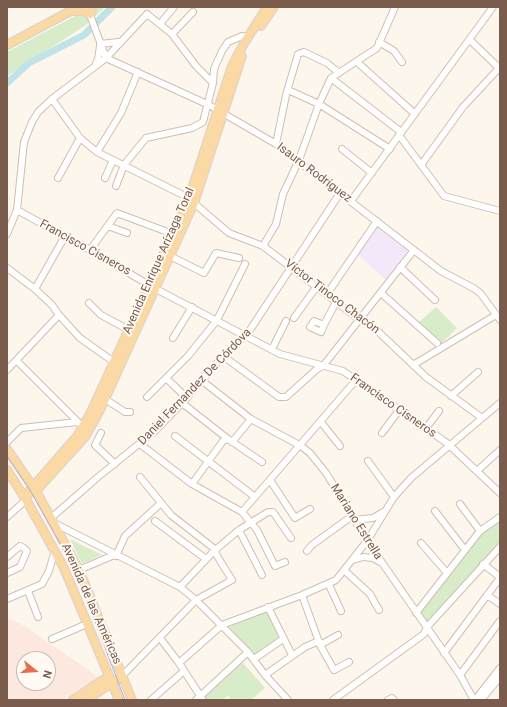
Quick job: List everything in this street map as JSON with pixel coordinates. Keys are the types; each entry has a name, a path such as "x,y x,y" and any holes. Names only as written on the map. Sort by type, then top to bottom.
{"main road":[{"name":"Avenida Enrique Arízaga Toral","path":"26,500 71,444 80,424 91,412 129,330 152,286 170,256 191,200 220,111 232,66 267,7"},
{"name":"Avenida Enrique Arízaga Toral","path":"220,111 242,56 274,7"},
{"path":"7,45 72,8"},
{"path":"7,39 72,8 90,11"},
{"name":"Avenida Enrique Arízaga Toral","path":"34,489 85,437 105,399 173,234 191,200"},
{"name":"Avenida de las Américas","path":"7,449 34,489 79,570 132,700"},
{"name":"Avenida de las Américas","path":"7,470 60,560 119,700"},
{"path":"73,700 111,679 122,676"},
{"path":"87,700 111,679"}],"street":[{"path":"160,24 174,7"},
{"path":"263,246 276,224 280,201 299,160 319,104 331,78 377,48 395,7"},
{"path":"351,201 493,7"},
{"path":"90,11 106,58"},
{"path":"172,34 193,12"},
{"path":"7,234 17,210 24,142 27,130 38,112 52,99 106,58 119,42 147,14 172,34 196,66 213,83"},
{"path":"116,186 124,165 148,137 198,126 203,122 209,105 214,69 222,51 228,42 242,36 248,37"},
{"path":"421,165 463,107 499,68 470,40"},
{"path":"100,44 119,42"},
{"path":"380,42 394,51 402,62"},
{"path":"95,66 100,44"},
{"path":"276,144 298,54 304,52 327,63 339,73"},
{"name":"Isauro Rodríguez","path":"106,58 209,105 276,144 299,160 441,271 475,289 481,294 498,318"},
{"path":"357,62 415,114"},
{"path":"97,152 121,112 138,72"},
{"path":"331,78 400,133 444,196 500,211"},
{"path":"288,90 319,104 390,149"},
{"name":"Víctor Tinoco Chacón","path":"52,99 80,138 97,152 191,200 229,233 263,246 360,320 370,324 426,377 482,418"},
{"path":"58,178 80,138"},
{"path":"342,149 372,173"},
{"path":"105,178 113,160"},
{"name":"Daniel Fernandez De Córdova","path":"53,521 63,506 140,444 185,401 201,380 223,356 252,328 340,193"},
{"name":"Francisco Cisneros","path":"17,210 152,286 272,350 343,371 450,446 497,486 500,493"},
{"path":"90,250 117,213 173,234"},
{"path":"327,294 377,221"},
{"path":"108,226 127,233"},
{"path":"35,289 65,236"},
{"path":"223,356 282,398 317,369 323,366 414,250"},
{"path":"170,256 204,273 216,253 239,258"},
{"path":"147,397 167,379 217,320 245,264"},
{"path":"400,267 435,300"},
{"path":"7,268 35,289 52,305 80,338 114,362"},
{"path":"294,318 317,286"},
{"path":"381,293 437,343"},
{"path":"324,325 336,302"},
{"path":"89,303 101,315 129,330"},
{"path":"173,338 192,307"},
{"path":"7,370 59,315"},
{"path":"413,365 498,318"},
{"path":"272,350 286,321"},
{"path":"17,361 80,424"},
{"path":"451,396 478,372"},
{"path":"167,379 185,401 230,440 262,462"},
{"name":"Mariano Estrella","path":"201,380 251,419 301,446 326,473 367,542 460,675 475,700"},
{"path":"242,512 301,446 356,380"},
{"path":"105,399 125,412 130,412"},
{"path":"179,663 222,625 329,585 345,571 367,542 394,497 427,463 450,446 500,403"},
{"path":"382,433 400,410"},
{"path":"426,428 439,410"},
{"path":"192,484 223,441 230,440 251,419"},
{"path":"321,422 340,446"},
{"path":"7,442 22,428 80,424"},
{"path":"101,432 95,441 95,445 115,464"},
{"path":"175,436 255,497"},
{"path":"140,444 192,484 242,512 264,542 275,566 286,562"},
{"path":"478,470 500,450"},
{"path":"368,461 394,497"},
{"path":"122,676 196,600 232,580 215,550 178,520 161,503 140,477"},
{"path":"270,480 296,518 310,509"},
{"path":"7,517 26,500"},
{"path":"79,570 115,555 125,536 161,503"},
{"path":"460,504 480,531"},
{"path":"307,551 312,545 353,518 373,518 386,510"},
{"path":"180,587 215,550 250,522 270,511 291,538"},
{"path":"436,511 465,550"},
{"path":"416,613 480,531 500,517"},
{"path":"53,521 115,555 180,587 196,600 248,652 265,675 288,700"},
{"path":"155,522 206,559"},
{"path":"239,530 262,575"},
{"path":"421,543 447,573"},
{"path":"7,557 20,546 27,551 20,567 7,573"},
{"path":"334,700 423,635 426,628 500,547"},
{"path":"7,599 28,591 43,583 49,571 55,550"},
{"path":"353,560 373,558 381,563"},
{"path":"52,562 55,559 60,560"},
{"path":"444,653 500,578 483,564"},
{"path":"345,571 370,594 379,610"},
{"path":"329,585 341,611"},
{"path":"28,591 38,616"},
{"path":"187,609 189,594"},
{"path":"302,595 320,643 334,670 349,662"},
{"path":"487,595 500,604"},
{"path":"268,607 292,655"},
{"path":"460,675 500,621"},
{"path":"52,638 87,624"},
{"path":"265,675 305,646 320,643 338,635"},
{"path":"160,638 179,663 200,699 248,652"},
{"path":"254,659 283,639"},
{"path":"475,700 500,668"},
{"path":"151,700 184,671"},
{"path":"481,700 500,676"},
{"path":"388,700 392,698 394,700"}],"shaded area":[{"path":"376,227 408,250 386,280 357,254"},
{"path":"7,618 23,625 100,678 89,685 87,684 63,700 7,700"}],"green space":[{"path":"92,7 105,7 86,25 7,76 7,52"},
{"path":"436,307 457,328 442,343 419,322"},
{"path":"500,521 500,544 426,624 418,612 481,534"},
{"path":"70,539 102,555 82,564"},
{"path":"267,611 279,638 255,655 229,627"},
{"path":"242,662 265,688 251,700 232,700 228,696 222,700 206,700 204,697"}],"waterway":[{"path":"7,83 29,63 84,35 112,7"}],"tram line":[{"path":"7,456 30,490 76,572 125,700"}]}
